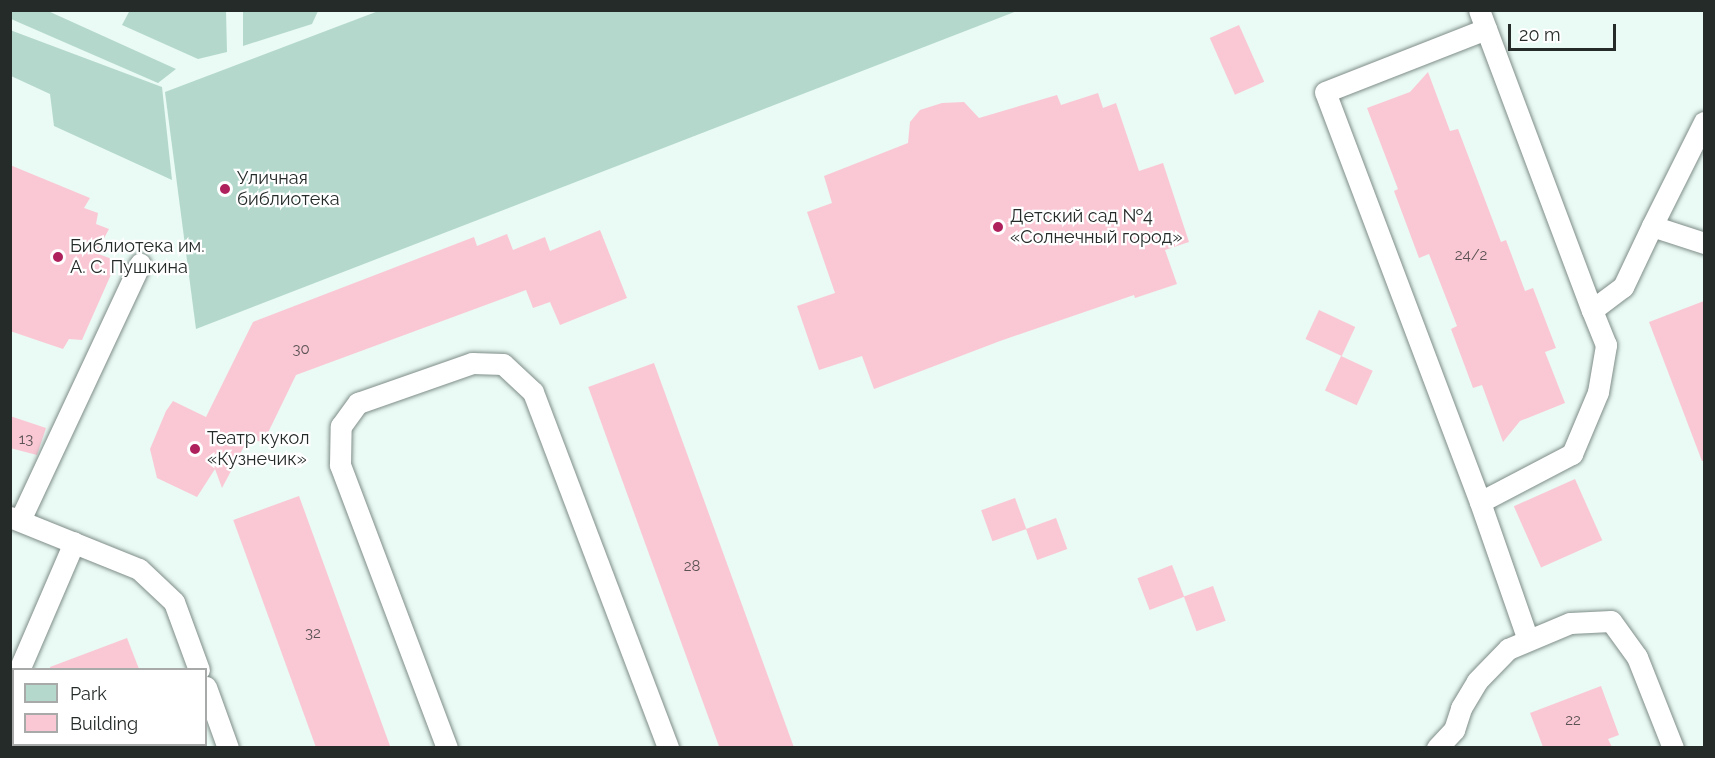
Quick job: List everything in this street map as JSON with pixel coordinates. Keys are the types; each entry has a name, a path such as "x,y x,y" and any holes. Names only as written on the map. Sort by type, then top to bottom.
{"lane":[{"path":"1480,502 1572,454 1598,392 1605,345 1482,20 1325,92 1480,502 1528,640"},
{"path":"1592,310 1623,287 1704,122"},
{"path":"1652,226 1704,243"},
{"path":"140,264 15,518 139,569 174,602 199,668"},
{"path":"447,747 340,465 341,426 358,403 472,363 503,364 533,392 668,747"},
{"path":"19,668 74,543"},
{"path":"1437,747 1454,730 1461,708 1477,681 1508,649 1570,623 1611,621 1637,657 1673,747"},
{"path":"207,690 228,747"}],"green space":[{"path":"11,10 48,11 176,69 158,83 11,19"},
{"path":"130,10 226,11 227,52 198,59 122,25"},
{"path":"243,10 318,11 312,24 243,46"},
{"path":"381,10 1017,11 196,329 165,92"},
{"path":"10,30 162,87 172,180 54,126 50,94 11,76"}],"building":[{"path":"1239,25 1264,82 1235,95 1210,38"},
{"path":"1428,72 1450,131 1458,129 1501,242 1506,240 1525,291 1533,288 1556,348 1545,352 1565,403 1520,421 1503,442 1482,385 1473,388 1451,329 1457,326 1429,254 1419,258 1394,191 1398,189 1367,108 1410,92"},
{"name":"Детский сад №4 «Солнечный город»","path":"1098,93 1103,108 1116,103 1139,171 1163,163 1189,242 1165,250 1177,284 1135,298 1134,295 1000,341 874,389 862,356 819,370 797,306 835,293 807,212 832,203 824,176 908,143 910,122 920,110 942,103 964,102 979,118 1057,95 1061,105"},
{"name":"Библиотека им. А. С. Пушкина","path":"10,165 90,198 84,208 98,213 96,224 109,229 96,253 117,261 82,340 69,339 63,349 10,331"},
{"path":"600,230 627,298 560,325 550,302 533,308 526,290 296,375 263,443 249,437 222,488 215,469 197,497 157,478 150,449 166,411 173,401 206,417 253,322 474,237 477,246 507,234 513,250 545,237 550,251"},
{"path":"1704,301 1704,461 1702,461 1649,322"},
{"path":"1319,310 1355,327 1342,356 1305,339"},
{"path":"1341,356 1373,371 1357,405 1325,390"},
{"path":"654,363 794,747 720,748 588,387"},
{"path":"10,416 46,428 37,455 10,448"},
{"path":"1575,479 1602,540 1541,567 1514,506"},
{"path":"299,496 391,748 316,748 233,520"},
{"path":"1015,498 1026,529 992,541 981,510"},
{"path":"1056,518 1067,549 1037,560 1026,529"},
{"path":"1172,565 1184,597 1150,610 1137,578"},
{"path":"1213,586 1226,621 1197,631 1184,597"},
{"path":"127,638 139,668 50,668"},
{"path":"1601,686 1619,735 1608,739 1612,747 1543,747 1530,713"}],"place":[{"name":"Уличная библиотека","path":"225,189"},
{"name":"Детский сад №4 «Солнечный город»","path":"998,227"},
{"name":"Библиотека им. А. С. Пушкина","path":"58,257"},
{"name":"Театр кукол «Кузнечик»","path":"195,449"}]}
